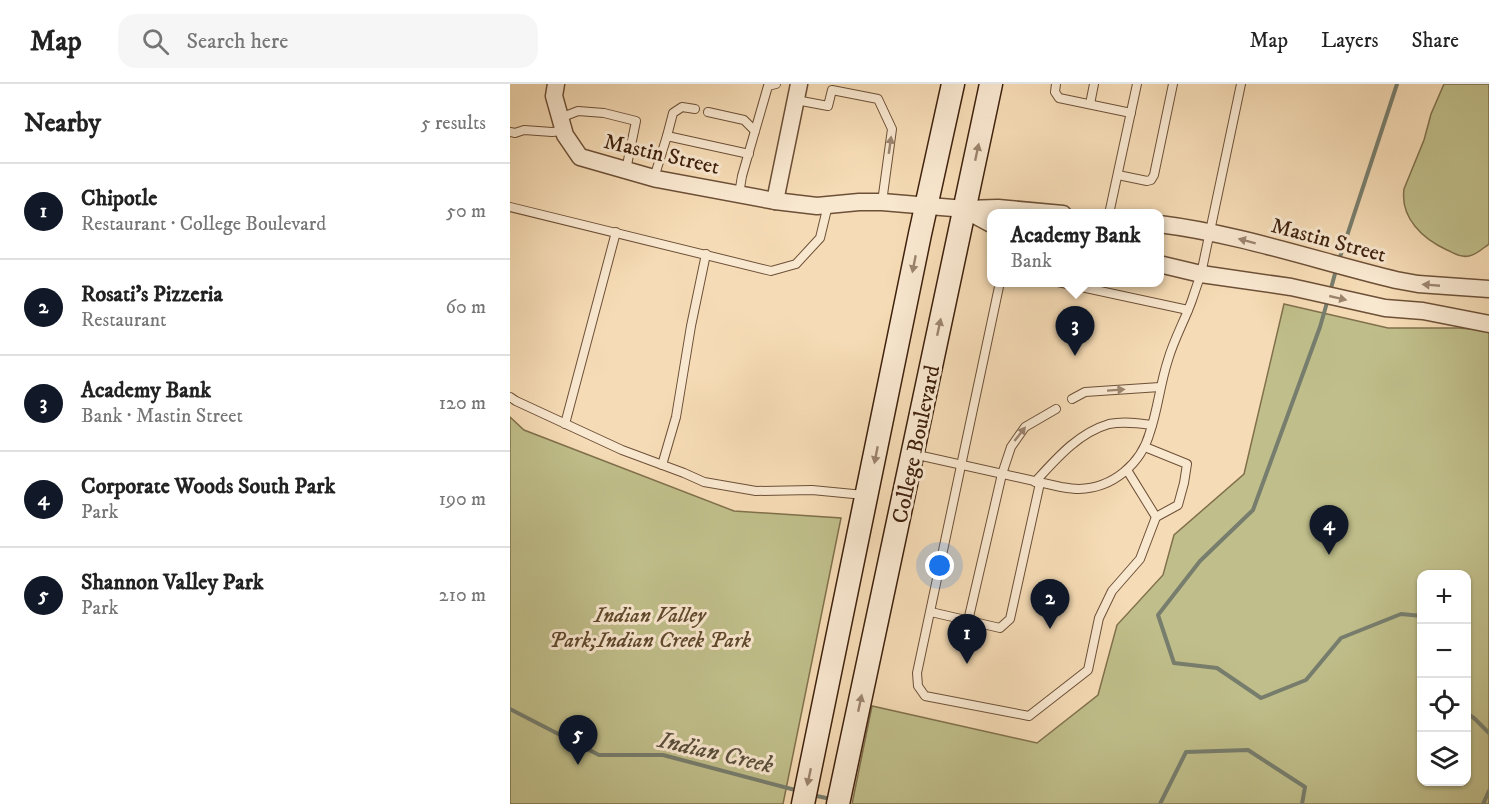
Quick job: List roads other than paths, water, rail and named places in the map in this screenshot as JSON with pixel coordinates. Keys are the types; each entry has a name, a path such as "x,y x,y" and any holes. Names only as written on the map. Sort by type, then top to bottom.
{"main road":[{"name":"College Boulevard","path":"803,804 953,84"},
{"name":"College Boulevard","path":"838,804 991,84"}],"street":[{"name":"Mastin Street","path":"556,84 554,96 562,125 580,157 654,178 775,201 817,206 882,202 964,209 1011,209"},
{"path":"775,201 798,92"},
{"name":"Mastin Street","path":"964,209 987,222"},
{"name":"Mastin Street","path":"1164,225 1209,231 1396,280 1418,284 1489,289"},
{"path":"1164,265 1201,274 1291,287 1385,308 1423,311 1489,324"}],"lane":[{"path":"739,194 768,86 776,84"},
{"path":"1056,84 1055,92 1059,98 1131,113"},
{"path":"1090,104 1094,84"},
{"path":"1110,209 1137,84"},
{"path":"1118,175 1151,180 1154,175 1173,84"},
{"path":"912,454 1061,488 1080,489 1115,479 1137,460 1145,447 1152,425 1169,356 1201,274 1241,84"},
{"path":"798,92 828,106 832,90 878,99 892,129 882,202"},
{"path":"654,178 673,113 682,106 695,110"},
{"path":"510,132 530,130 552,132 578,111 604,113 636,121 626,170"},
{"path":"708,112 744,120 755,131"},
{"path":"667,136 749,154"},
{"path":"510,207 771,271 796,264 820,238 828,205"},
{"path":"566,424 616,232"},
{"path":"662,465 676,417 706,254"},
{"path":"999,287 917,673 918,686 925,696 1029,716 1088,670 1099,618 1112,591 1140,559 1156,517 1178,505 1184,483 1187,464 1145,447"},
{"path":"1081,287 1188,310"},
{"path":"1072,399 1085,392 1160,387"},
{"path":"510,397 622,450 704,482 756,490 812,490 867,495"},
{"path":"968,621 1002,474 1011,447 1025,427 1056,409"},
{"path":"931,612 1000,628 1010,619 1037,482 1066,448 1089,433 1110,424 1134,422 1152,425"},
{"path":"1127,470 1156,517"}],"waterway":[{"path":"1339,260 1397,84"},
{"path":"1330,292 1336,270"},
{"path":"1328,299 1320,327 1253,510 1200,561 1158,615 1174,663 1217,668 1261,698 1306,680 1341,638 1401,614 1417,616"},
{"name":"Indian Creek","path":"510,709 599,755 663,755 799,791"},
{"path":"1471,716 1489,733"},
{"name":"Indian Creek","path":"1160,804 1186,752 1248,750 1305,787 1302,804"},
{"path":"1483,804 1489,791"},
{"name":"Indian Creek","path":"812,795 831,799"}],"place":[{"name":"Academy Bank","path":"1075,356"},
{"name":"Corporate Woods South Park","path":"1329,555"},
{"name":"Rosati's Pizzeria","path":"1050,629"},
{"name":"Chipotle","path":"967,664"},
{"name":"Shannon Valley Park","path":"578,765"}],"park label":[{"name":"Indian Valley Park;Indian Creek Park","path":"650,626"}]}
